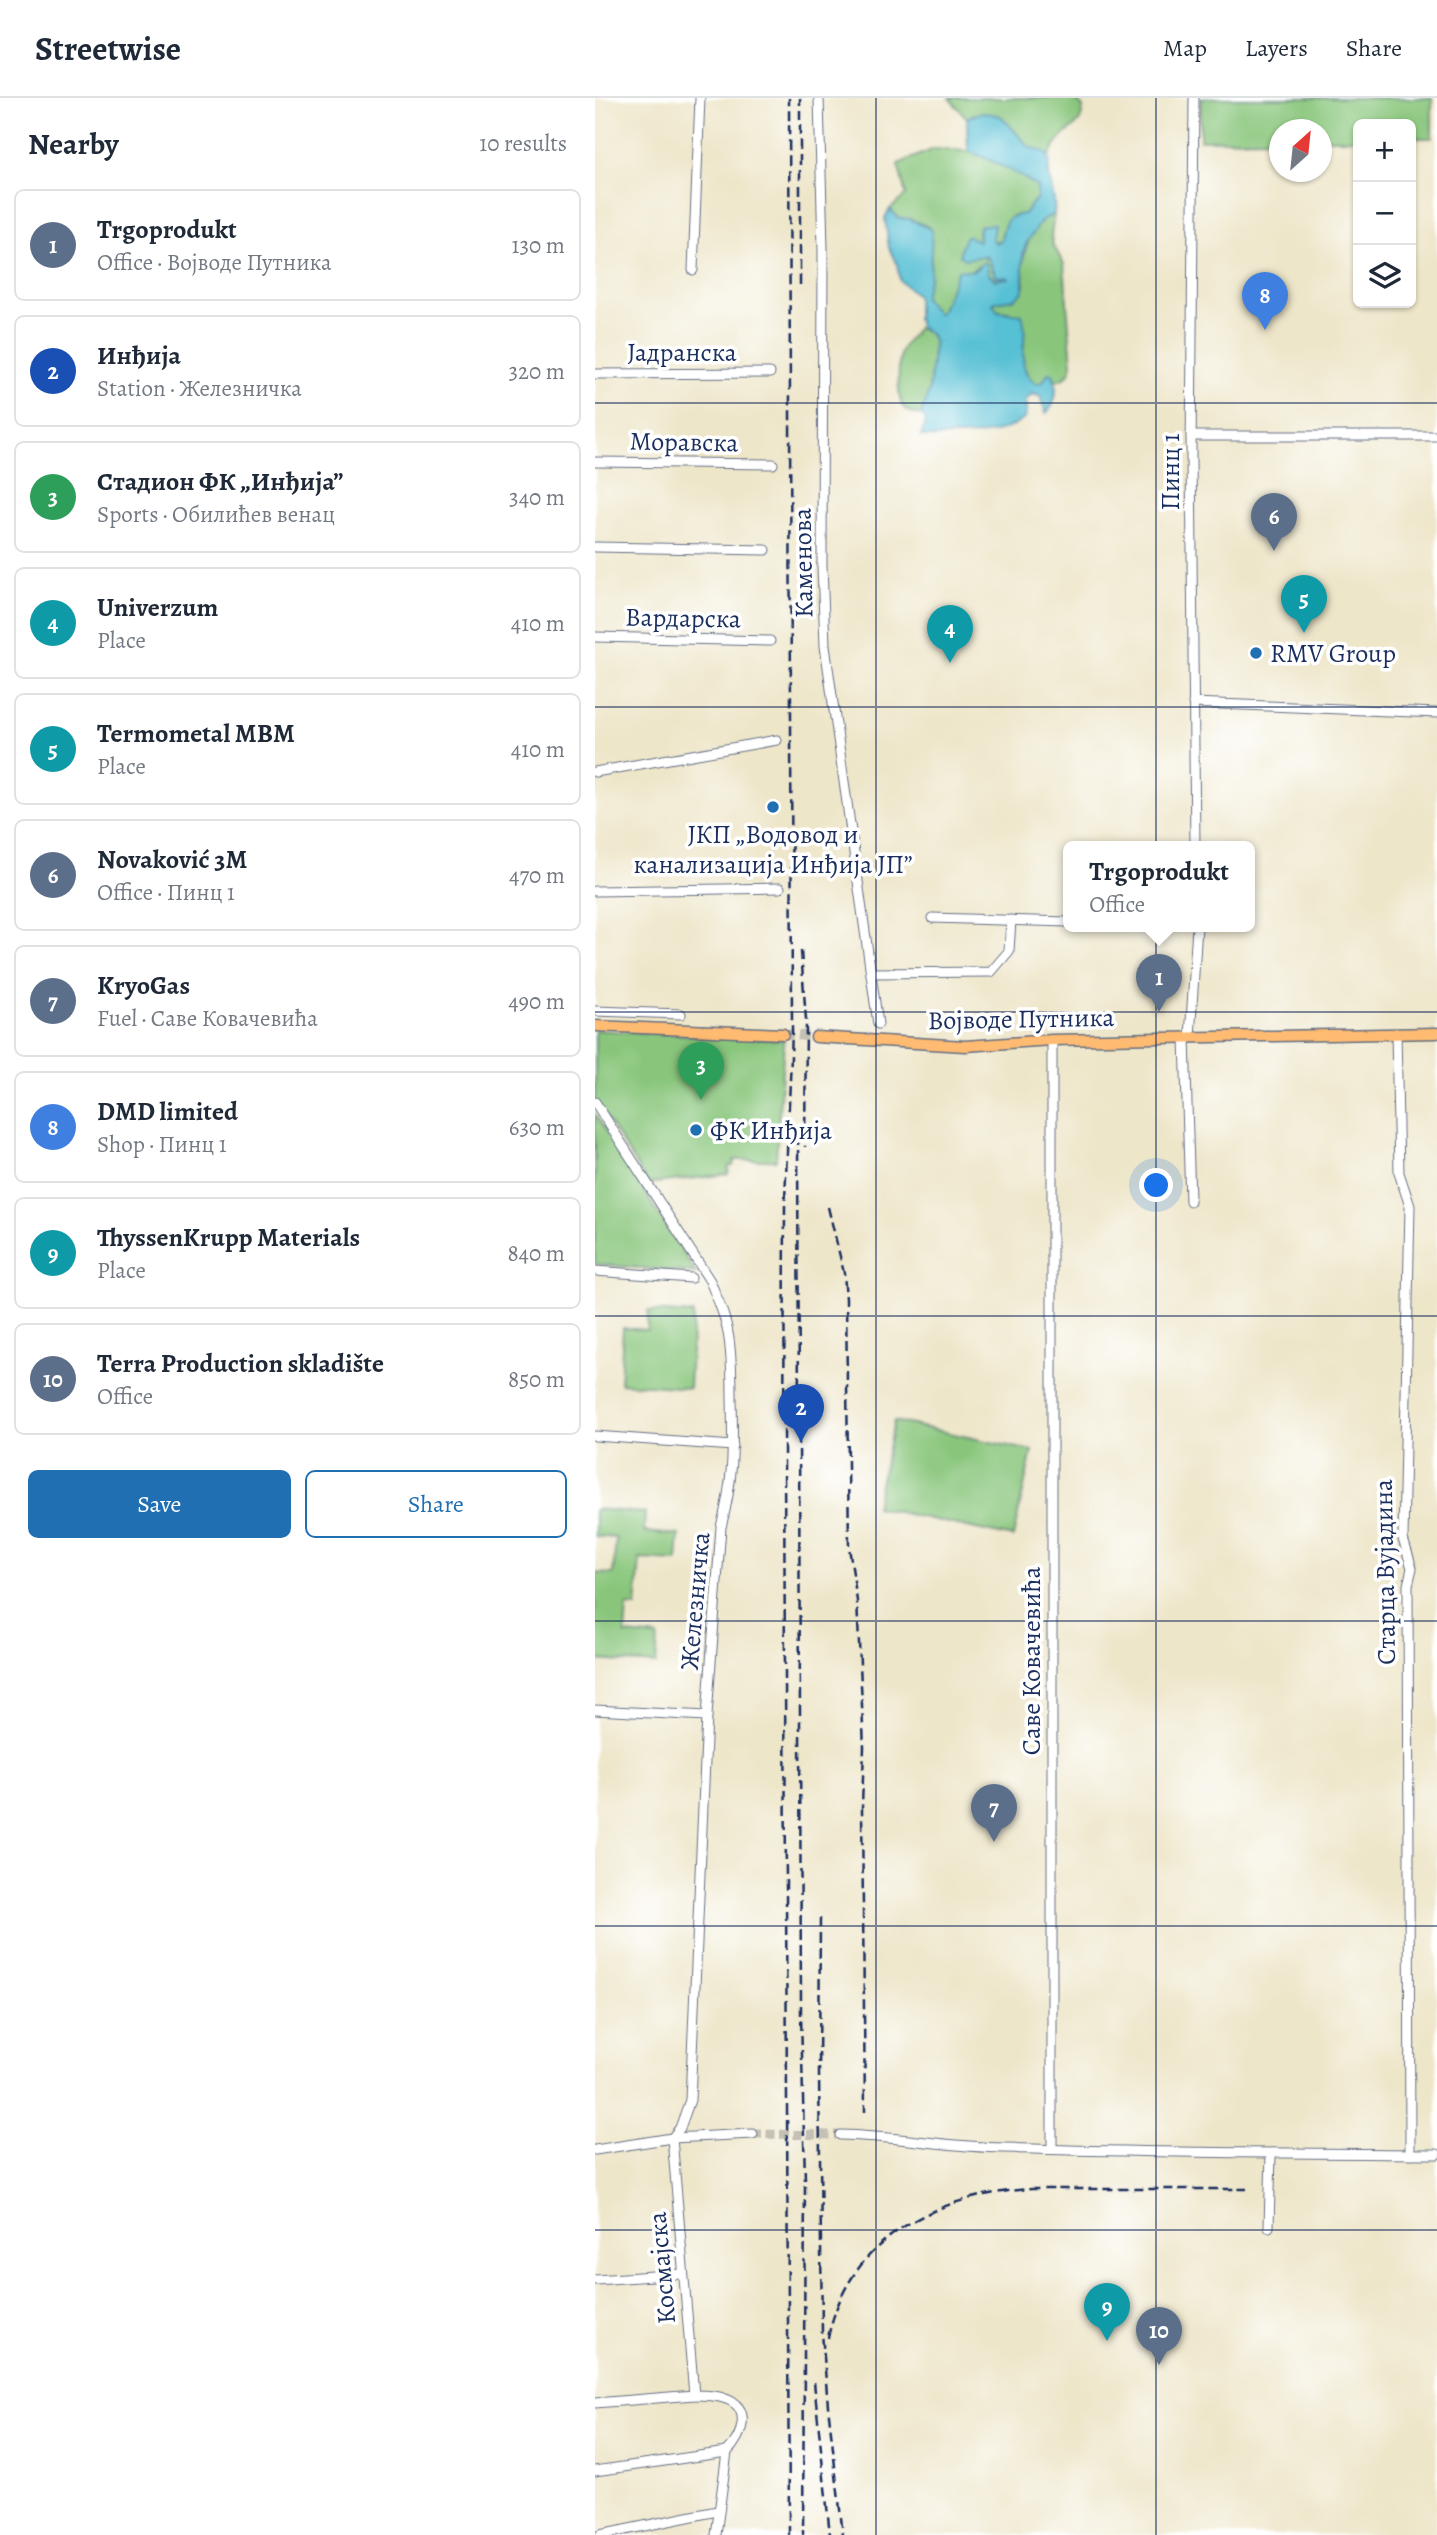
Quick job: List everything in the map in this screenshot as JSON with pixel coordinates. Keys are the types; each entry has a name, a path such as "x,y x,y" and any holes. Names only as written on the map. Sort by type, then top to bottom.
{"main road":[{"path":"595,1026 783,1034"},
{"name":"Војводе Путника","path":"816,1037 965,1046 1052,1040 1437,1033"}],"street":[{"path":"693,270 700,98"},
{"name":"Каменова","path":"820,98 824,249 822,566 825,646 878,1024"},
{"name":"Пинц 1","path":"1194,98 1191,436 1195,841"},
{"name":"Јадранска","path":"595,374 770,373"},
{"path":"1191,436 1437,436"},
{"name":"Моравска","path":"595,462 773,464"},
{"path":"595,547 766,550"},
{"name":"Вардарска","path":"595,637 770,641"},
{"path":"1193,703 1437,713"},
{"path":"595,772 778,740"},
{"path":"595,891 780,888"},
{"path":"932,918 1063,922"},
{"path":"871,973 991,972 1009,951 1011,920"},
{"path":"1191,1201 1187,1038 1196,932"},
{"path":"595,1011 681,1014"},
{"name":"Старца Вујадина","path":"1396,1033 1399,1173 1410,1206 1403,1539 1412,1568 1408,1585 1410,2154"},
{"name":"Саве Ковачевића","path":"1052,1040 1052,2149"},
{"name":"Железничка","path":"595,1102 710,1281 721,1306 731,1360 733,1467 728,1504 721,1527 707,1716 690,2100 685,2118 672,2138"},
{"path":"595,1271 691,1278"},
{"path":"595,1436 733,1446"},
{"path":"595,1710 707,1716"},
{"path":"595,2150 672,2138 754,2134"},
{"path":"839,2135 1003,2148 1271,2154 1437,2154"},
{"name":"Космајска","path":"672,2138 694,2395"},
{"path":"1269,2227 1271,2154"},
{"path":"595,2280 682,2274"},
{"path":"595,2403 694,2395 721,2397 737,2405 741,2411 743,2426 741,2434 727,2452 717,2511 716,2535"},
{"path":"595,2471 727,2452"},
{"path":"600,2535 717,2511"}],"green space":[{"path":"949,98 1074,98 1083,107 1079,121 1061,138 1049,156 974,114 967,118"},
{"path":"1201,98 1432,98 1432,138 1416,138 1416,119 1353,119 1353,139 1332,139 1332,119 1269,119 1269,139 1200,140"},
{"path":"934,149 968,151 1005,165 1037,187 1037,198 1024,214 1012,216 1002,233 1001,241 993,241 993,232 988,225 979,226 981,257 989,259 993,271 1000,278 1011,277 997,280 978,266 969,272 958,270 938,314 925,300 924,295 930,275 929,227 910,219 898,218 890,209 906,195 898,164"},
{"path":"1049,214 1054,214 1051,236 1053,245 1064,264 1072,365 1064,378 1037,384 1025,370 1021,314 998,311 993,304 1025,286 1023,265 1030,237"},
{"path":"919,327 930,334 934,343 929,391 921,415 904,408 900,400 899,386 902,349"},
{"name":"ФК Инђија","path":"595,1030 784,1040 776,1160 734,1160 733,1166 729,1166 728,1174 648,1184 595,1100"},
{"path":"595,1114 696,1273 595,1264"},
{"path":"648,1311 693,1314 689,1388 620,1383 623,1328 647,1330"},
{"path":"894,1421 1032,1451 1013,1537 875,1507"},
{"path":"595,1509 645,1513 644,1532 679,1535 677,1561 640,1559 636,1607 627,1606 625,1634 658,1637 656,1664 595,1660 595,1573 613,1574 616,1538 595,1536"}],"water":[{"path":"982,112 1001,116 1029,147 1045,152 1050,160 1054,214 1042,220 1026,244 1023,254 1023,292 1013,299 993,304 998,311 1022,315 1025,370 1029,378 1037,384 1043,382 1048,373 1053,374 1055,395 1046,413 1040,396 1032,394 1026,400 1024,419 999,431 925,437 921,436 926,420 921,415 929,391 934,343 930,334 919,327 917,296 900,281 897,264 889,248 885,218 890,209 898,218 910,219 932,230 930,275 924,295 925,300 938,314 958,270 974,271 984,262 987,264 988,273 995,280 1010,278 996,276 986,256 965,259 960,256 965,237 979,241 979,226 994,224 992,239 996,243 1001,241 1006,222 1012,217 1024,214 1037,198 1037,187 1029,181 968,151 967,118"}],"tunnel":[{"path":"783,1034 816,1037"},
{"path":"753,2134 840,2135"}],"railway":[{"path":"789,98 792,1032 785,1200 784,1461 789,2535"},
{"path":"800,98 800,285"},
{"path":"801,951 806,1020 805,1147"},
{"path":"798,1135 801,2014 805,2180 803,2535"},
{"path":"828,1207 844,1273 846,1299 849,1547 857,1601 864,1747 862,1807 865,2112"},
{"path":"820,1918 822,2333 843,2535"},
{"path":"828,2338 839,2303 855,2273 876,2248 902,2228 931,2212 963,2200 1032,2189 1247,2189"},
{"path":"814,2382 830,2535"}],"place":[{"name":"DMD limited","path":"1265,330"},
{"name":"Novaković 3M","path":"1274,551"},
{"name":"Termometal MBM","path":"1304,633"},
{"name":"RMV Group","path":"1256,653"},
{"name":"Univerzum","path":"950,663"},
{"name":"ЈКП „Водовод и канализација Инђија ЈП”","path":"773,807"},
{"name":"Trgoprodukt","path":"1159,1012"},
{"name":"Стадион ФК „Инђија”","path":"701,1100"},
{"name":"ФК Инђија","path":"696,1130"},
{"name":"Инђија","path":"801,1442"},
{"name":"KryoGas","path":"994,1842"},
{"name":"ThyssenKrupp Materials","path":"1107,2341"},
{"name":"Terra Production skladište","path":"1159,2365"}]}
